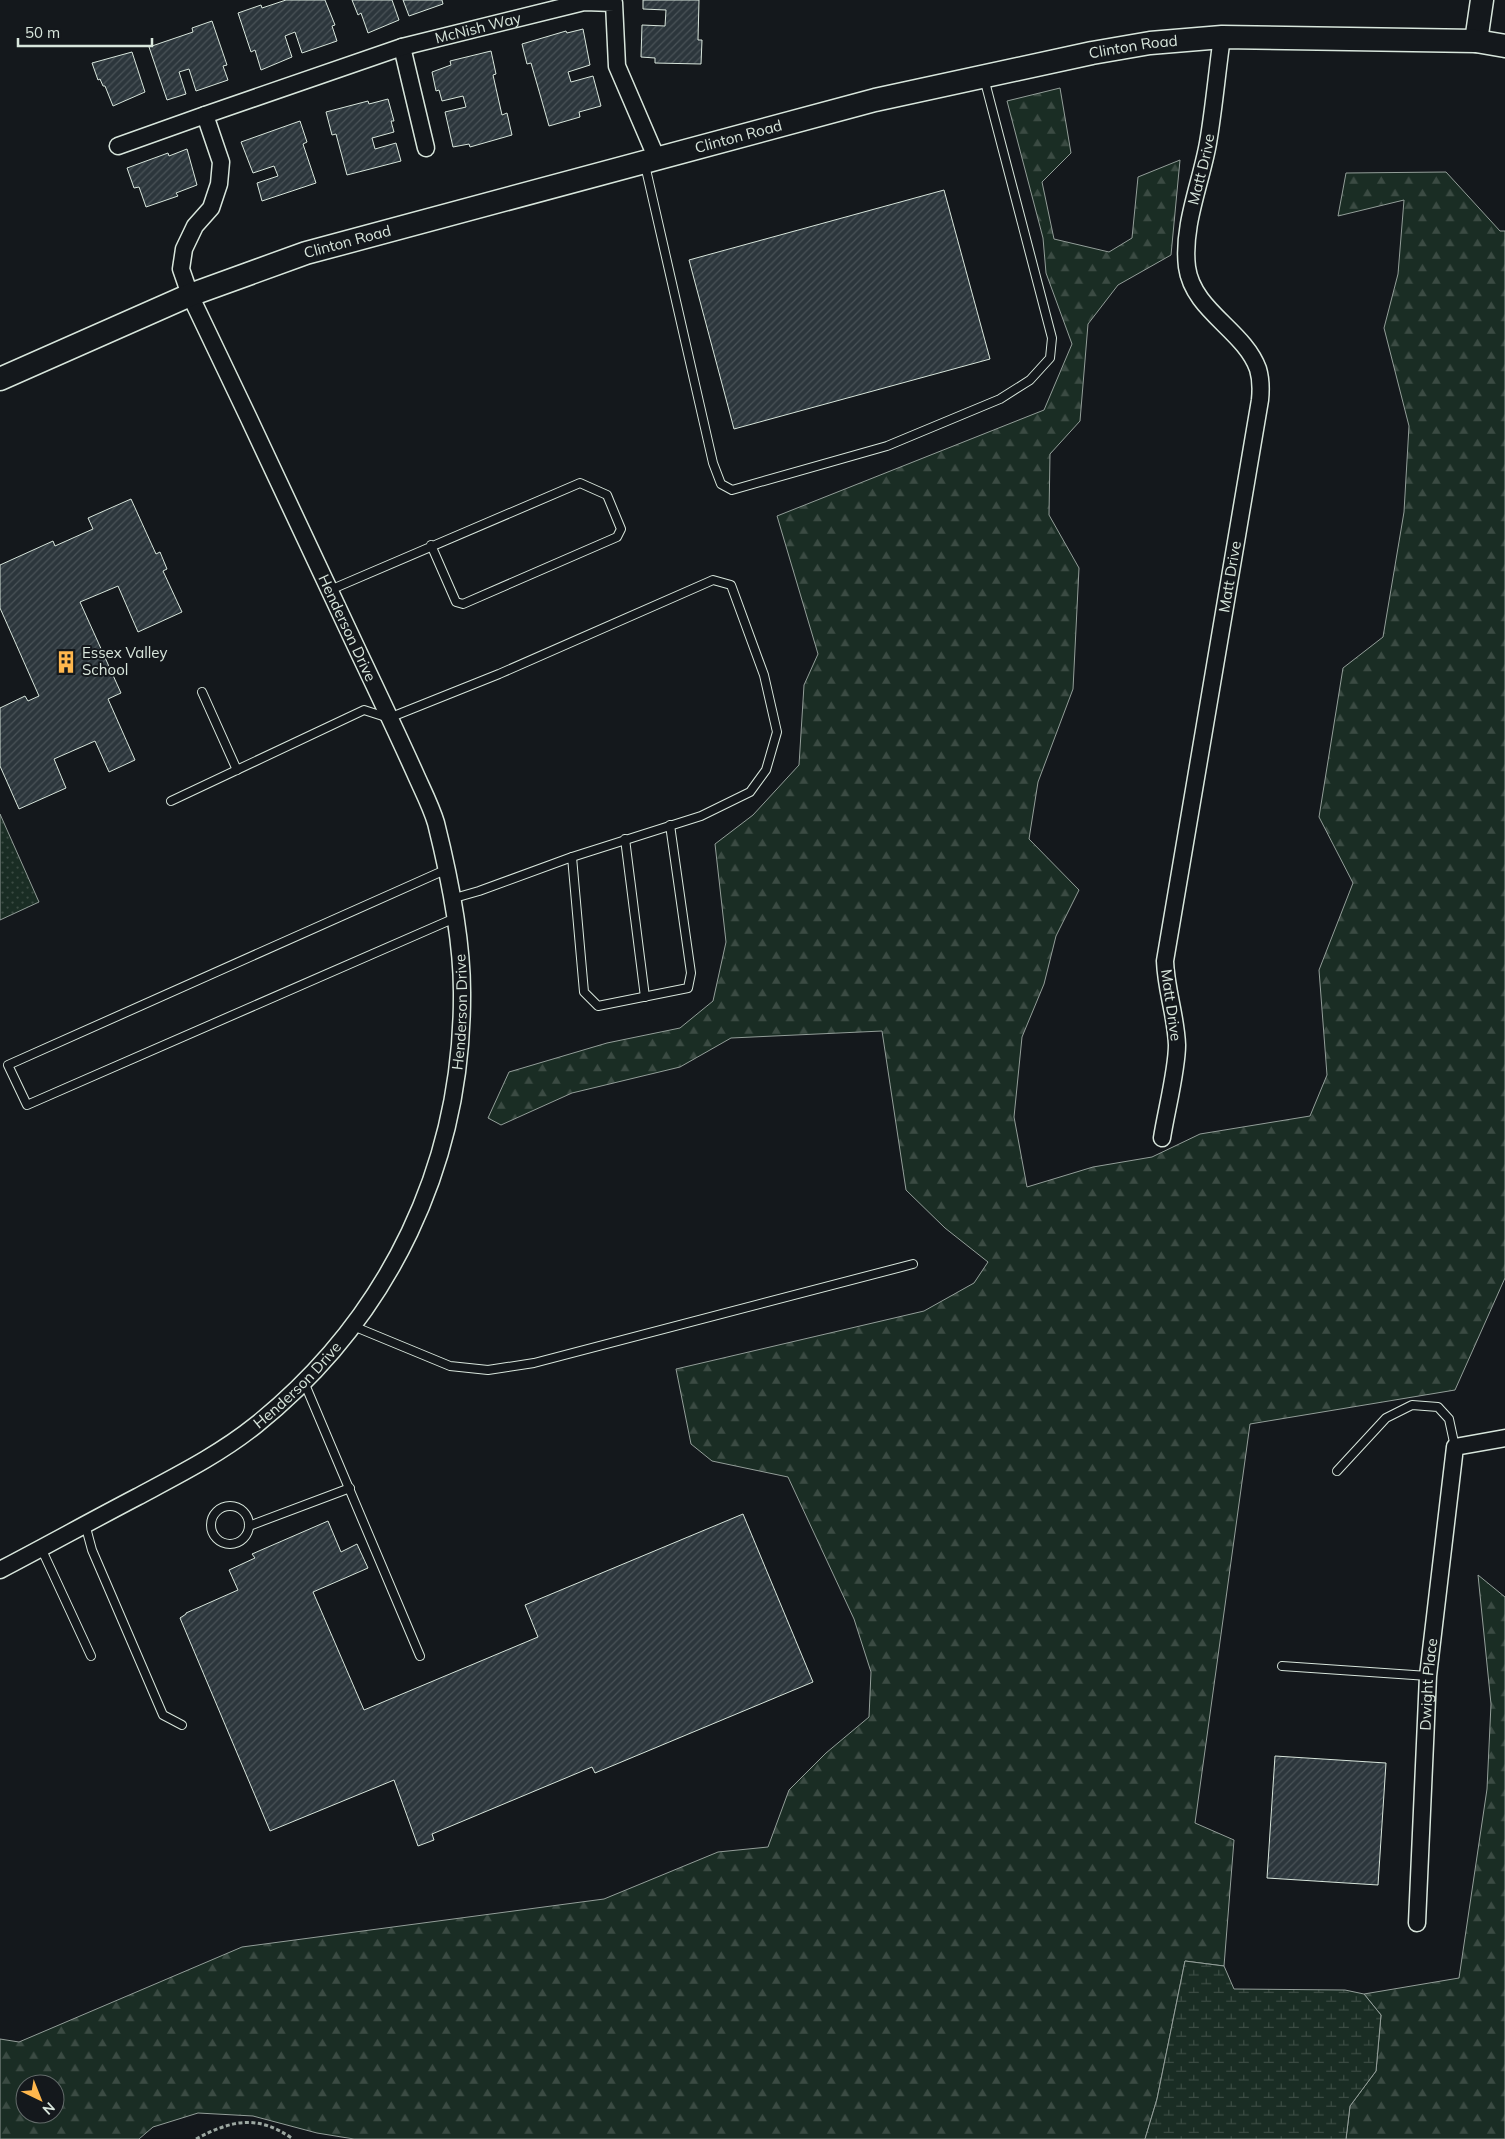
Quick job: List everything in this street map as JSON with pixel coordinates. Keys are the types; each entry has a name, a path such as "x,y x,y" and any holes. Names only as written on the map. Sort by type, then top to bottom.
{"street":[{"path":"1476,41 1482,0"},
{"name":"McNish Way","path":"118,146 205,114 402,47 584,2 614,2 617,66 651,161"},
{"name":"Clinton Road","path":"0,379 190,295 306,253 875,100 1150,43 1222,37 1476,41 1505,46"},
{"name":"Matt Drive","path":"1162,1138 1177,1048 1175,1016 1166,987 1165,961 1260,400 1261,383 1258,370 1249,352 1203,300 1194,286 1187,268 1187,236 1208,144 1222,37"},
{"path":"402,47 426,148"},
{"path":"190,295 181,269 184,249 195,226 211,208 219,184 221,162 205,114"},
{"name":"Henderson Drive","path":"0,1570 208,1459 254,1427 304,1382 335,1350 354,1326 398,1258 422,1207 440,1155 454,1100 461,1045 462,989 455,918 435,820 390,718 190,295"},
{"path":"1455,1447 1505,1438"},
{"name":"Dwight Place","path":"1417,1923 1428,1676 1455,1447"}],"lane":[{"path":"651,161 713,463 721,484 732,490 887,446 1000,400 1030,380 1050,358 1052,338 984,76"},
{"path":"330,590 431,545 580,483 607,495 621,529 617,537 463,604 456,602 431,545"},
{"path":"171,801 364,710 390,718 499,674 712,580 731,585 764,675 777,732 766,770 750,792 701,816 572,856 479,891 451,899"},
{"path":"202,692 237,770"},
{"path":"572,856 584,992 598,1006 688,988 691,972 670,825"},
{"path":"625,839 645,997"},
{"path":"445,870 8,1065 27,1105 455,918"},
{"path":"354,1326 450,1366 488,1370 534,1363 912,1264"},
{"path":"304,1382 420,1656"},
{"path":"1337,1471 1386,1418 1412,1405 1438,1407 1449,1419 1455,1447"},
{"path":"249,1526 242,1510 231,1506 219,1510 215,1514 211,1525 215,1537 226,1544 232,1544 244,1538 249,1526 350,1488"},
{"path":"85,1524 92,1550 163,1715 182,1725"},
{"path":"41,1548 91,1656"},
{"path":"1282,1666 1428,1676"}],"path":[{"path":"196,2139 226,2124 243,2121 274,2128 293,2139"}],"green space":[{"path":"1060,88 1071,153 1042,182 1054,239 1109,252 1132,238 1138,177 1180,160 1171,255 1118,285 1088,324 1080,421 1050,454 1049,515 1079,568 1073,689 1038,782 1029,839 1079,890 1056,936 1044,984 1022,1037 1014,1117 1027,1187 1093,1167 1152,1157 1200,1134 1310,1116 1327,1075 1319,970 1353,883 1319,817 1343,668 1383,637 1404,512 1409,426 1384,328 1398,274 1404,200 1338,216 1346,173 1446,172 1500,231 1505,231 1505,1278 1455,1390 1250,1424 1195,1823 1234,1840 1224,1966 1185,1961 1157,2099 1145,2139 354,2139 317,2133 253,2116 198,2113 153,2127 139,2139 0,2139 0,2039 19,2042 242,1947 604,1899 718,1852 768,1847 789,1790 826,1753 869,1717 871,1672 854,1619 788,1477 712,1461 691,1444 676,1369 924,1311 974,1283 988,1262 945,1228 906,1190 882,1031 731,1038 680,1067 572,1093 501,1125 488,1118 509,1072 607,1043 680,1028 713,1001 726,942 715,844 753,815 799,765 804,685 818,654 777,516 1044,410 1072,344 1046,273 1043,238 1007,101"},
{"path":"0,814 39,902 0,920"},
{"path":"1478,1575 1505,1597 1505,2139 1346,2139 1350,2106 1376,2071 1381,2015 1364,1994 1459,1978 1487,1789 1491,1704"},
{"path":"1185,1961 1224,1966 1234,1989 1345,1990 1364,1994 1381,2015 1376,2071 1350,2106 1346,2139 1145,2139 1157,2099"}],"building":[{"path":"286,0 325,0 335,25 332,26 337,41 302,53 295,32 285,36 292,57 261,70 255,50 251,52 238,13 261,5 262,8"},
{"path":"352,0 392,0 399,20 368,33 361,13 358,15"},
{"path":"403,0 442,0 443,4 409,16"},
{"path":"643,0 699,0 698,40 702,40 701,64 655,63 655,58 641,57 642,25 665,26 666,10 643,9"},
{"path":"212,21 227,65 223,66 228,80 196,91 189,69 179,72 186,94 167,100 149,47 193,32 192,28"},
{"path":"583,29 590,65 568,72 571,82 593,76 601,106 579,112 580,117 549,126 531,63 527,64 522,44 566,31 567,33"},
{"path":"491,51 496,74 493,75 502,115 507,113 512,135 470,147 469,144 453,147 445,112 466,107 463,96 442,101 439,90 436,91 432,72 451,65 450,61"},
{"path":"132,52 145,92 113,106 105,86 103,86 100,79 98,80 92,63"},
{"path":"388,99 394,121 391,121 394,132 372,138 375,149 396,143 401,161 347,175 336,134 332,135 326,112 368,101 369,104"},
{"path":"300,121 307,142 303,144 316,183 262,201 257,183 278,176 274,166 253,173 241,142"},
{"path":"187,149 197,185 176,193 178,196 146,207 139,187 134,188 127,168 168,153 169,156"},
{"path":"944,190 990,359 734,429 689,260"},
{"name":"Essex Valley School","path":"131,499 156,554 160,552 167,569 163,571 182,612 138,632 118,586 80,602 121,693 108,699 135,760 109,772 95,741 54,759 66,788 19,809 0,766 0,708 25,696 28,701 39,696 0,608 0,565 53,541 55,546 93,529 88,518"},
{"path":"743,1514 813,1682 595,1773 592,1767 432,1834 434,1840 418,1846 394,1780 270,1831 180,1618 186,1613 238,1590 229,1570 255,1558 252,1554 328,1521 341,1552 357,1544 368,1568 313,1592 364,1710 538,1637 525,1605"},
{"path":"1275,1756 1386,1763 1378,1885 1267,1878"}],"place":[{"name":"Essex Valley School","path":"66,662"}]}
